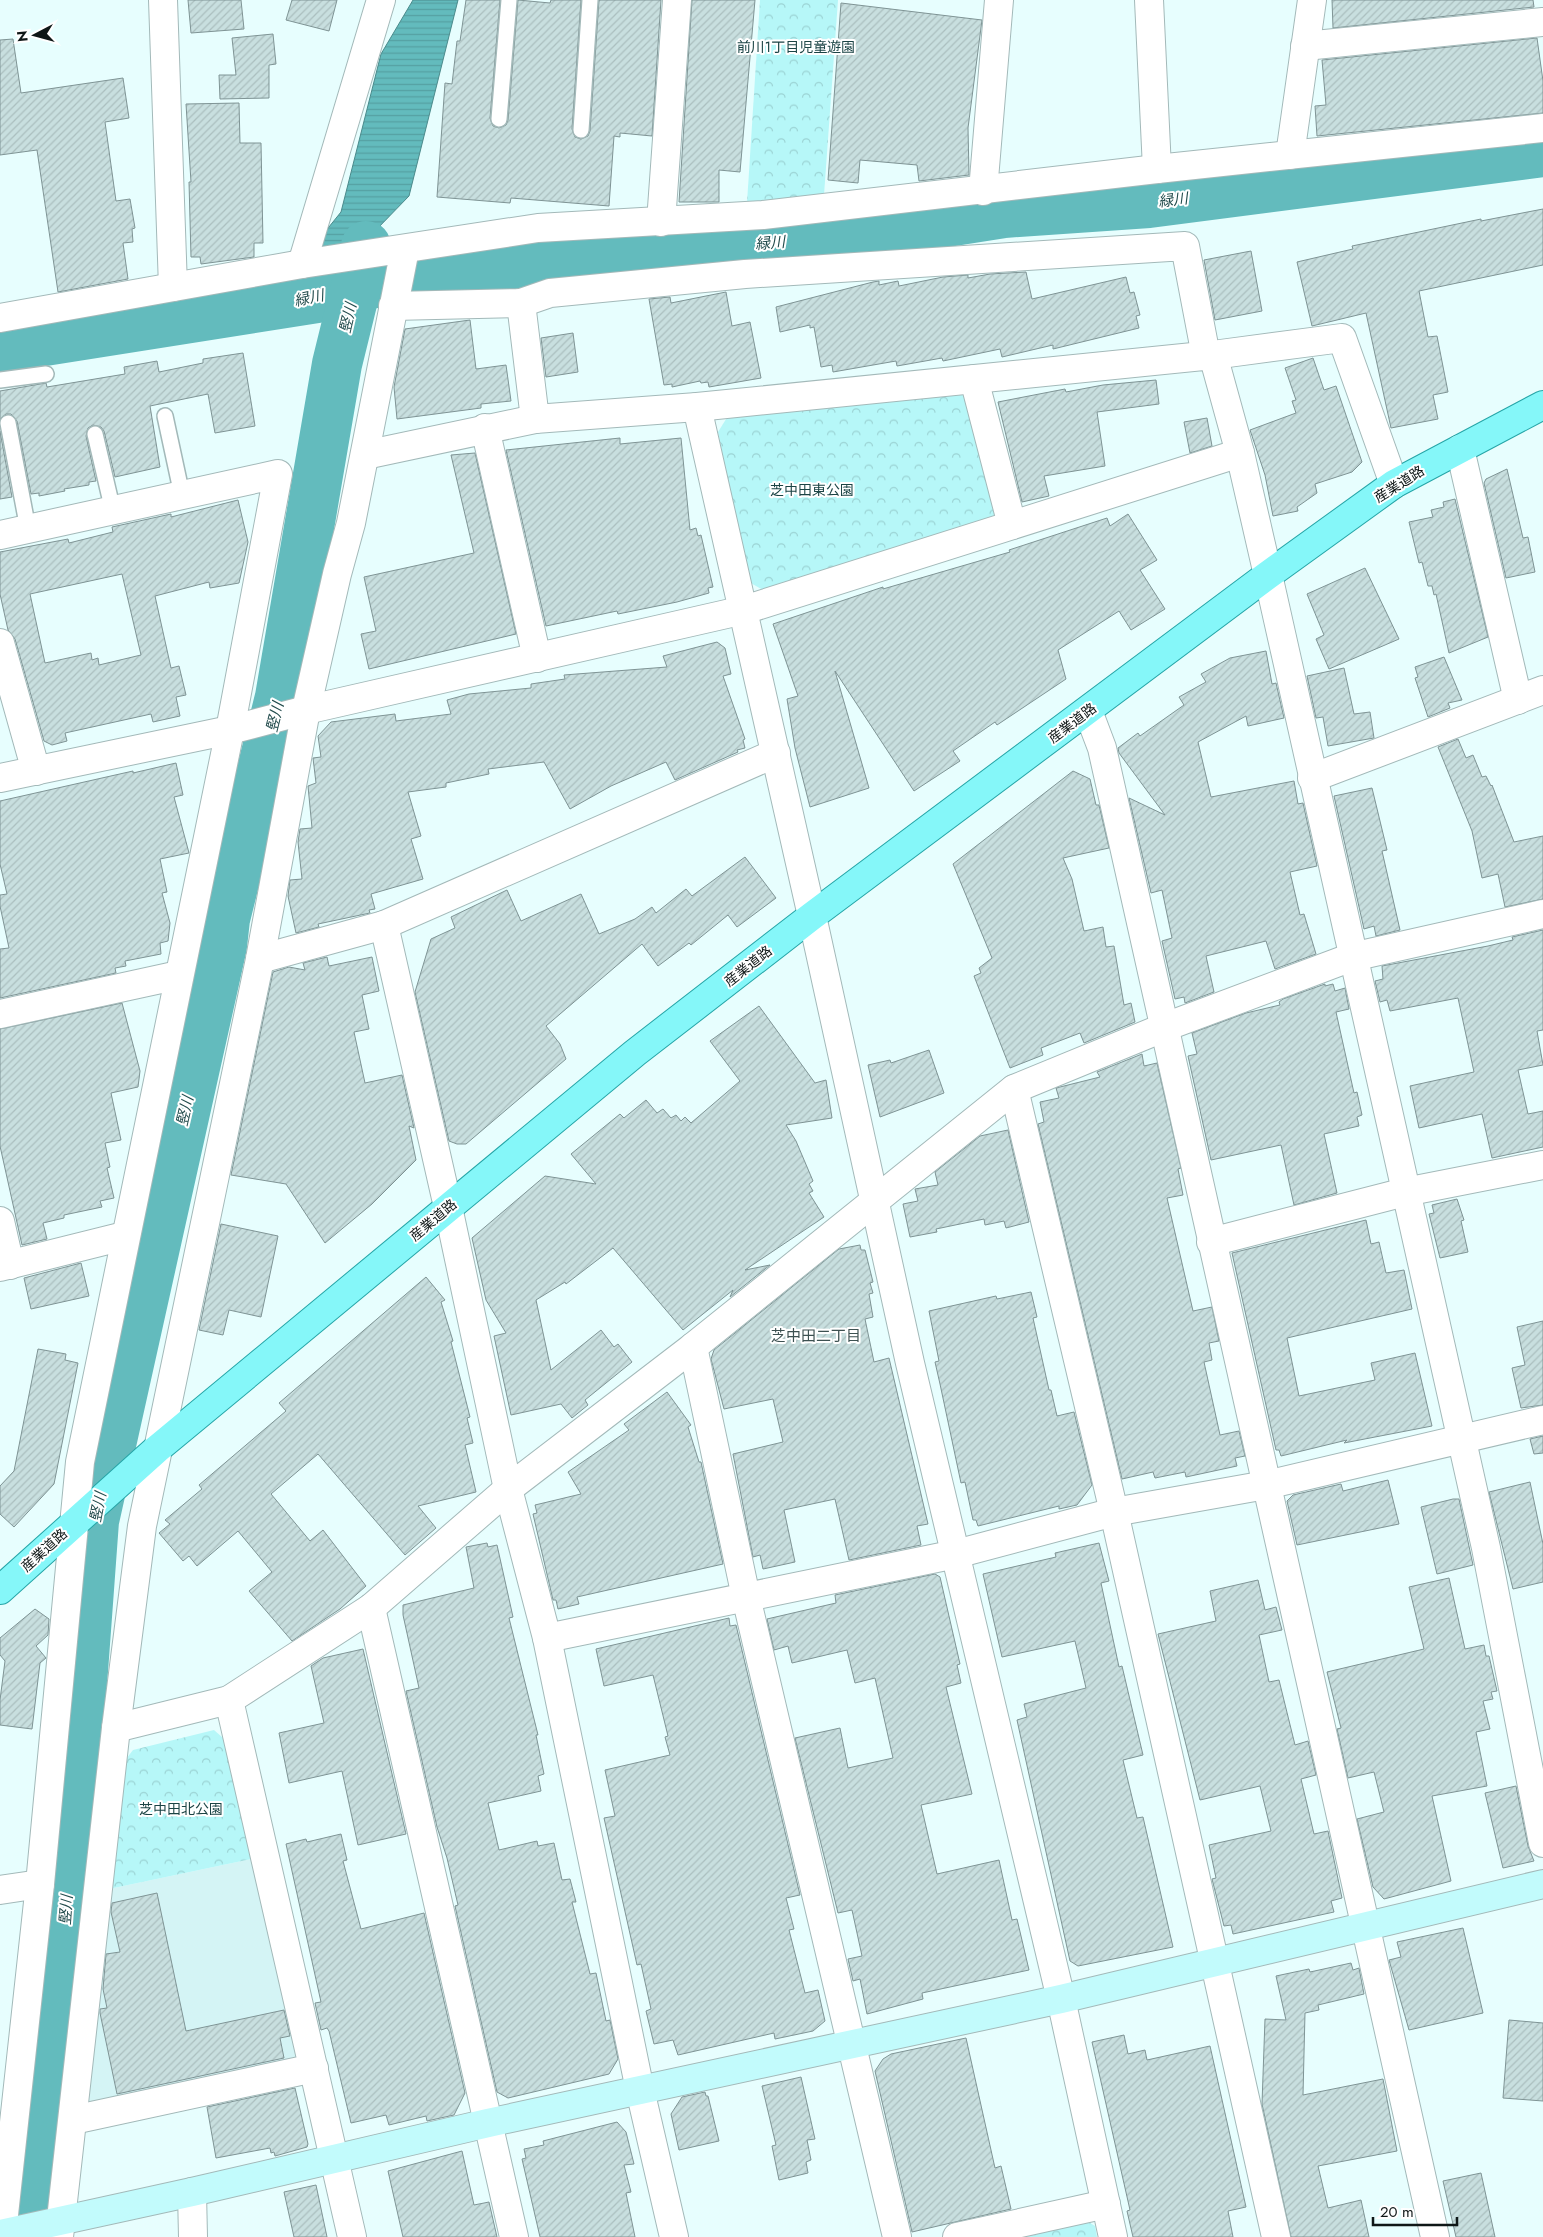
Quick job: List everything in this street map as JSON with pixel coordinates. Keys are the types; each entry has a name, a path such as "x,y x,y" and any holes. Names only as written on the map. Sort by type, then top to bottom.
{"main road":[{"name":"産業道路","path":"0,1590 157,1448 635,1053 812,916 1268,575 1394,484 1543,405"}],"street":[{"path":"163,0 173,286"},
{"path":"302,264 381,0"},
{"path":"661,222 677,0"},
{"path":"984,191 999,0"},
{"path":"1149,0 1157,169"},
{"path":"1290,155 1312,0"},
{"path":"1305,46 1543,22"},
{"path":"0,318 302,264 538,228 763,215 984,191 1157,169 1543,128"},
{"path":"395,298 521,303 550,293 745,274 1185,246 1210,356 1240,453 1268,575 1352,957 1486,1548 1543,1843"},
{"path":"56,2227 73,2120 116,1728 142,1526 260,959 306,710 337,574 351,523 365,455 395,298 400,249"},
{"path":"521,303 535,419"},
{"path":"365,455 485,428 535,419 697,406 1210,356 1342,338 1394,484"},
{"path":"974,379 1012,525"},
{"path":"697,406 812,916 874,1203 1061,1999 1113,2237"},
{"path":"485,428 537,658"},
{"path":"1312,778 1531,695 1460,449"},
{"path":"0,778 230,730 306,710 744,610 1240,453"},
{"path":"0,535 278,474 230,730 124,1236 80,1462 40,1884 4,2233 56,2227 192,2192 488,2123 1061,1999 1543,1884"},
{"path":"0,643 36,771"},
{"path":"1088,711 1102,748 1435,2237"},
{"path":"260,959 384,925 776,754"},
{"path":"116,1728 229,1700 371,1608 508,1488 693,1347 1014,1089 1165,1027 1352,957 1543,914"},
{"path":"384,925 448,1207 508,1488 548,1638 640,2090 674,2237"},
{"path":"0,1014 179,975"},
{"path":"1014,1089 1114,1512 1213,1962 1276,2237"},
{"path":"1211,1242 1405,1192 1543,1165"},
{"path":"0,1221 5,1266 124,1236"},
{"path":"693,1347 746,1597 897,2237"},
{"path":"548,1638 956,1554 1114,1512 1266,1485 1543,1420"},
{"path":"371,1608 514,2237"},
{"path":"229,1700 352,2237"},
{"path":"0,1890 40,1884"},
{"path":"73,2120 314,2068"},
{"path":"192,2192 193,2237"},
{"path":"958,2237 1106,2204"}],"lane":[{"path":"499,120 509,0"},
{"path":"581,130 590,0"},
{"path":"0,380 46,374"},
{"path":"165,416 182,495"},
{"path":"8,423 28,529"},
{"path":"95,434 112,511"}],"shaded area":[{"path":"256,1858 301,2057 92,2109 87,2102 109,1889"}],"green space":[{"name":"前川1丁目児童遊園","path":"760,0 838,0 824,195 747,203"},
{"name":"芝中田東公園","path":"962,395 973,402 998,508 994,517 763,590 749,582 718,432 728,416"},
{"name":"芝中田北公園","path":"214,1730 231,1745 256,1858 109,1889 123,1763 133,1750"},
{"path":"1082,2218 1095,2226 1097,2237 998,2237"}],"water":[{"path":"413,0 458,0 409,196 375,231 357,313 306,311 320,238 341,212 381,54"}],"building":[{"path":"188,0 241,0 244,29 191,33"},
{"path":"292,0 337,0 329,31 286,20"},
{"path":"466,0 500,0 490,118 493,126 499,128 506,125 508,120 518,0 550,3 551,0 581,0 572,129 575,137 581,139 588,136 590,131 599,0 661,0 652,136 620,133 620,137 614,136 609,206 511,198 510,203 437,197 445,83 452,84 457,41 460,41"},
{"path":"692,0 755,0 740,172 719,170 719,202 679,202"},
{"path":"1332,0 1533,0 1534,7 1333,28"},
{"path":"841,3 982,20 968,128 969,175 919,181 917,165 860,160 858,183 828,180"},
{"path":"273,34 276,64 269,65 269,98 220,99 219,75 236,75 232,38"},
{"path":"1537,38 1543,81 1543,113 1317,136 1315,106 1326,105 1322,60"},
{"path":"13,39 21,93 123,78 129,118 105,122 116,201 130,199 135,228 132,229 133,242 123,243 128,279 58,292 37,150 0,155 0,40"},
{"path":"239,103 240,143 261,143 263,243 254,243 254,257 201,264 200,257 191,257 189,182 191,182 186,104"},
{"path":"1543,209 1543,265 1419,291 1428,337 1437,336 1448,392 1433,395 1438,419 1391,428 1366,313 1312,326 1297,262 1353,249 1352,246 1481,219 1481,221"},
{"path":"1251,251 1262,311 1215,320 1204,260"},
{"path":"1026,272 1032,299 1126,277 1130,293 1134,292 1140,315 1136,316 1139,328 1053,349 1053,345 1002,357 1000,349 943,361 942,358 897,366 896,361 833,372 832,365 821,367 814,327 810,328 810,325 780,332 776,307 873,282 879,281 879,285 898,281 899,286 943,277 968,275 968,278 990,274"},
{"path":"726,292 732,326 750,322 761,378 709,387 708,382 701,383 700,381 672,387 672,384 664,385 649,299 670,297 671,303"},
{"path":"470,320 476,369 506,365 511,401 481,404 481,408 397,419 394,387 405,329"},
{"path":"573,333 578,372 546,377 541,338"},
{"path":"243,353 255,426 215,433 208,394 150,406 160,467 115,477 104,431 101,427 93,425 88,428 86,436 96,481 89,482 89,485 64,489 65,491 39,496 39,493 31,494 17,421 11,414 6,414 0,419 0,391 46,383 47,387 125,374 124,367 157,361 159,372 203,363 203,359"},
{"path":"1313,358 1324,390 1336,386 1362,462 1352,472 1315,484 1317,493 1297,507 1298,511 1273,516 1265,475 1250,430 1296,413 1292,401 1296,400 1285,368"},
{"path":"1156,380 1159,404 1097,412 1105,466 1044,476 1049,496 1022,502 998,402 1065,389 1066,392 1103,385"},
{"path":"1207,418 1212,446 1190,453 1184,422"},
{"path":"0,431 12,497 0,499"},
{"path":"620,438 620,444 681,438 690,530 696,528 698,536 701,535 713,587 708,588 709,593 677,602 618,614 617,611 546,626 506,450"},
{"path":"475,453 516,634 369,669 361,634 376,631 364,577 474,553 451,455"},
{"path":"1507,469 1523,538 1528,537 1535,572 1506,578 1484,483 1486,479"},
{"path":"1455,499 1488,637 1449,653 1436,594 1434,595 1432,586 1428,586 1422,562 1419,563 1409,522 1433,517 1431,510 1444,507 1443,502"},
{"path":"238,500 248,542 239,583 210,588 209,582 155,596 171,668 179,666 186,695 176,697 180,716 153,722 151,714 65,733 67,741 52,745 44,741 15,639 8,630 0,594 0,552 68,539 69,543 113,532 112,527 171,514 171,517","holes":["122,574 141,655 99,665 98,658 92,660 91,653 45,663 30,594"]},
{"path":"1128,514 1157,560 1140,570 1165,609 1131,630 1119,611 1058,650 1066,679 997,725 995,722 953,751 960,761 914,791 835,671 869,788 810,807 795,748 787,699 798,696 773,624 883,587 883,589 1010,552 1009,550 1107,518 1110,526"},
{"path":"1365,568 1399,639 1329,669 1316,639 1324,635 1307,594"},
{"path":"717,642 725,648 731,674 723,676 745,739 743,740 745,748 737,750 738,752 675,780 666,762 611,786 570,809 544,762 488,769 489,774 446,783 446,787 408,792 421,836 411,839 423,879 371,894 375,909 369,910 370,913 318,924 319,927 296,933 288,896 290,880 302,879 298,842 300,829 312,828 308,786 316,783 313,758 321,757 318,736 331,722 395,714 396,721 451,714 447,700 469,694 531,688 531,684 565,679 564,675 667,667 663,656"},
{"path":"1266,651 1272,684 1276,683 1284,718 1248,726 1246,716 1198,742 1211,797 1294,781 1298,804 1303,803 1317,866 1290,872 1300,915 1304,914 1316,954 1275,969 1266,941 1206,956 1214,992 1185,1003 1184,997 1175,999 1162,941 1172,938 1162,890 1151,893 1129,798 1165,815 1119,753 1118,748 1138,733 1140,736 1184,705 1179,697 1206,682 1201,674 1230,658"},
{"path":"1444,657 1462,700 1448,703 1450,708 1428,717 1415,678 1418,677 1415,667"},
{"path":"1344,668 1354,714 1370,712 1374,738 1328,746 1323,717 1316,718 1307,676"},
{"path":"1458,739 1466,758 1473,755 1482,777 1486,776 1492,785 1514,842 1543,836 1543,899 1505,907 1498,874 1482,878 1472,831 1438,747"},
{"path":"176,763 183,795 174,797 189,853 160,859 167,892 162,893 170,923 168,941 160,943 161,954 125,961 126,966 115,968 116,973 0,998 0,949 9,948 0,906 0,895 7,894 0,864 0,801"},
{"path":"1073,771 1090,779 1096,805 1099,805 1109,848 1063,858 1072,879 1084,931 1103,927 1106,947 1114,946 1124,1005 1131,1003 1135,1022 1084,1043 1080,1033 1041,1048 1043,1055 1010,1068 974,976 981,973 979,968 992,958 953,864"},
{"path":"1372,788 1387,850 1382,851 1400,930 1376,936 1374,926 1364,929 1334,796"},
{"path":"745,857 776,898 737,927 728,915 691,945 689,943 658,966 642,944 546,1026 560,1044 566,1059 466,1144 457,1144 449,1141 415,992 431,939 455,928 451,917 507,890 521,921 581,894 599,934 635,919 652,907 656,913 686,889 692,896"},
{"path":"1543,930 1543,1030 1537,1031 1543,1065 1518,1070 1528,1114 1543,1111 1543,1147 1492,1158 1482,1114 1419,1128 1410,1086 1474,1072 1458,998 1390,1011 1387,1000 1380,1002 1375,981 1383,979 1382,966 1488,946 1513,940 1512,937"},
{"path":"327,957 329,966 372,957 379,991 362,995 369,1029 354,1032 365,1083 402,1075 414,1128 409,1126 416,1160 372,1204 325,1243 286,1184 231,1175 273,972 289,967 305,970 303,963"},
{"path":"1325,984 1325,986 1333,984 1335,991 1345,988 1349,1009 1336,1012 1354,1093 1357,1092 1362,1115 1357,1117 1359,1126 1324,1134 1337,1193 1294,1205 1281,1145 1211,1160 1188,1056 1197,1054 1192,1033 1246,1013 1280,1005 1279,1002 1283,999"},
{"path":"122,1003 140,1071 138,1087 111,1093 121,1140 105,1143 110,1167 107,1168 114,1198 100,1201 102,1207 64,1215 64,1218 43,1223 47,1239 22,1245 0,1146 0,1029"},
{"path":"759,1006 815,1083 826,1080 832,1118 786,1125 796,1141 813,1181 809,1184 813,1191 809,1193 824,1217 745,1270 770,1265 730,1297 733,1290 683,1330 613,1248 566,1284 565,1282 536,1300 551,1370 601,1330 614,1347 618,1344 632,1362 585,1400 588,1405 572,1418 561,1404 511,1415 494,1336 506,1333 486,1300 472,1238 545,1176 596,1184 571,1154 620,1114 624,1118 646,1100 657,1113 663,1109 671,1118 676,1115 681,1121 685,1117 691,1123 740,1081 710,1041"},
{"path":"929,1050 944,1093 880,1117 868,1065 890,1060 891,1063"},
{"path":"1142,1054 1144,1066 1157,1063 1181,1168 1178,1169 1183,1195 1167,1198 1193,1311 1212,1307 1219,1341 1209,1343 1212,1360 1204,1362 1220,1435 1239,1431 1245,1456 1235,1458 1237,1466 1186,1477 1185,1472 1155,1478 1153,1472 1122,1479 1038,1124 1044,1122 1040,1102 1059,1098 1056,1088 1100,1077 1097,1072"},
{"path":"1008,1130 1029,1222 1006,1228 1004,1221 985,1225 984,1219 936,1229 937,1232 910,1237 903,1204 918,1201 915,1189 938,1185 935,1172 980,1136"},
{"path":"1457,1199 1464,1220 1461,1221 1468,1252 1440,1258 1429,1214 1434,1213 1432,1205"},
{"path":"1366,1220 1371,1244 1379,1242 1386,1273 1404,1270 1412,1309 1287,1338 1299,1396 1375,1380 1371,1363 1415,1353 1432,1426 1344,1443 1347,1440 1281,1456 1279,1450 1276,1450 1232,1253"},
{"path":"221,1224 278,1236 261,1317 229,1310 223,1335 199,1330"},
{"path":"860,1245 861,1250 865,1250 873,1282 870,1283 873,1293 869,1294 873,1317 865,1319 874,1362 889,1358 928,1524 917,1526 921,1545 849,1560 835,1499 784,1510 795,1562 763,1569 760,1555 753,1557 733,1454 783,1442 773,1399 724,1409 711,1359 714,1350 839,1249"},
{"path":"81,1263 89,1296 31,1309 24,1278"},
{"path":"426,1277 445,1300 441,1302 453,1341 451,1342 470,1417 467,1418 473,1443 465,1445 476,1492 418,1506 436,1528 405,1555 318,1454 271,1494 310,1541 323,1530 366,1586 340,1609 292,1641 249,1591 272,1572 238,1531 197,1566 189,1556 183,1561 159,1533 170,1524 165,1520 202,1489 199,1485 286,1411 279,1403"},
{"path":"1031,1292 1037,1317 1033,1318 1049,1390 1051,1390 1057,1416 1074,1412 1092,1485 1077,1505 1059,1509 1059,1506 978,1526 976,1520 973,1520 965,1482 961,1483 935,1362 939,1361 929,1311 996,1296 997,1299"},
{"path":"1543,1321 1543,1405 1521,1408 1512,1368 1525,1365 1517,1327"},
{"path":"38,1349 66,1354 65,1360 78,1363 54,1484 14,1527 0,1514 0,1486 14,1471"},
{"path":"667,1392 691,1425 688,1427 699,1462 701,1462 723,1564 577,1597 579,1604 558,1609 556,1600 553,1600 533,1514 537,1513 535,1505 581,1494 568,1472 629,1430 624,1424"},
{"path":"1543,1436 1543,1453 1534,1454 1530,1439"},
{"path":"1388,1480 1399,1524 1297,1545 1287,1501 1293,1495 1341,1484 1343,1491"},
{"path":"1530,1482 1543,1544 1543,1582 1513,1589 1489,1492"},
{"path":"1459,1499 1473,1565 1437,1574 1421,1507"},
{"path":"487,1543 488,1547 497,1545 513,1617 509,1618 538,1735 536,1735 544,1774 538,1776 541,1791 488,1803 499,1850 537,1841 538,1846 554,1843 562,1880 570,1879 576,1902 572,1902 590,1974 596,1973 606,2021 610,2020 618,2059 609,2074 508,2098 497,2092 455,1906 458,1905 447,1858 437,1827 406,1691 419,1688 403,1615 403,1605 474,1588 466,1547"},
{"path":"1099,1543 1109,1581 1101,1583 1119,1667 1122,1666 1143,1755 1123,1760 1137,1818 1143,1817 1173,1947 1078,1966 1070,1961 1017,1720 1027,1717 1024,1704 1086,1688 1075,1641 1002,1657 983,1574 1056,1557 1055,1553"},
{"path":"935,1574 940,1577 960,1664 957,1665 961,1683 946,1687 972,1794 921,1805 937,1874 999,1860 1012,1920 1017,1919 1029,1970 922,1993 923,1999 867,2014 860,1979 853,1981 848,1959 862,1956 852,1910 838,1913 795,1738 840,1728 848,1768 893,1758 875,1678 855,1683 847,1650 792,1663 788,1646 774,1650 767,1619 836,1603 835,1595"},
{"path":"1449,1578 1465,1649 1484,1645 1486,1656 1489,1656 1497,1691 1491,1692 1493,1699 1483,1701 1490,1729 1476,1732 1487,1786 1432,1796 1451,1881 1384,1899 1373,1887 1357,1819 1384,1812 1374,1772 1348,1778 1337,1729 1341,1728 1327,1672 1424,1649 1409,1587"},
{"path":"1258,1580 1265,1610 1276,1607 1282,1630 1259,1635 1269,1682 1279,1680 1295,1745 1308,1741 1316,1775 1301,1779 1314,1834 1328,1831 1342,1898 1331,1901 1334,1912 1233,1934 1231,1925 1224,1926 1212,1879 1216,1878 1209,1845 1271,1831 1260,1786 1200,1800 1158,1634 1216,1621 1210,1591"},
{"path":"35,1609 49,1619 48,1635 36,1646 46,1658 40,1663 32,1729 0,1725 0,1700 5,1661 0,1655 0,1638"},
{"path":"729,1618 730,1626 736,1625 800,1895 786,1898 794,1929 789,1930 805,1993 818,1990 825,2021 813,2031 775,2039 774,2033 678,2055 673,2040 654,2044 646,2011 651,2009 641,1964 637,1965 604,1818 615,1816 605,1770 670,1755 665,1737 668,1736 653,1675 604,1686 596,1649"},
{"path":"363,1649 406,1834 358,1845 342,1771 289,1783 279,1733 324,1723 311,1666 323,1658"},
{"path":"1516,1786 1528,1846 1534,1861 1503,1868 1485,1793"},
{"path":"341,1834 347,1860 343,1861 361,1929 424,1913 465,2093 454,2115 427,2121 426,2116 389,2125 386,2115 351,2123 329,2031 327,2028 321,2030 315,2003 321,2002 286,1844 306,1839 307,1842"},
{"path":"157,1893 186,2031 284,2010 290,2036 280,2038 284,2058 117,2094 100,2013 100,2009 107,2008 103,1989 106,1954 120,1952 111,1912 112,1903"},
{"path":"1463,1928 1483,2013 1409,2030 1389,1960 1401,1957 1397,1942"},
{"path":"1351,1963 1353,1970 1359,1968 1364,1994 1318,2005 1319,2010 1305,2013 1303,2095 1383,2079 1397,2151 1318,2166 1328,2208 1361,2200 1369,2237 1291,2237 1262,2104 1265,2019 1286,2020 1276,1976 1309,1969 1310,1972"},
{"path":"1509,2020 1543,2023 1543,2101 1503,2098"},
{"path":"1124,2035 1128,2054 1145,2050 1147,2060 1210,2046 1246,2207 1228,2211 1233,2237 1133,2237 1127,2211 1130,2210 1092,2042"},
{"path":"966,2038 995,2168 1001,2166 1011,2209 912,2232 875,2071 883,2059 891,2054"},
{"path":"801,2077 815,2139 807,2140 811,2160 806,2162 808,2173 779,2180 772,2146 776,2145 762,2086"},
{"path":"295,2088 308,2144 307,2147 275,2156 274,2152 271,2153 270,2148 216,2158 207,2107"},
{"path":"705,2092 706,2096 708,2096 719,2141 679,2150 671,2114 682,2097"},
{"path":"617,2122 626,2132 634,2164 624,2165 631,2192 626,2193 635,2237 540,2237 522,2159 526,2158 524,2149 544,2145 543,2141"},
{"path":"462,2151 474,2205 489,2202 497,2237 403,2237 388,2171"},
{"path":"1481,2173 1495,2237 1456,2237 1443,2181"},
{"path":"316,2185 327,2237 294,2237 284,2192"}],"waterway":[{"name":"緑川","path":"0,348 317,298 355,286 520,263 858,236 1004,213 1149,203 1543,152"},
{"name":"竪川","path":"29,2237 36,2161 62,1957 94,1521 222,946 225,919 280,697 337,364 366,246"}],"district":[{"name":"芝中田二丁目","path":"816,1336"}]}
